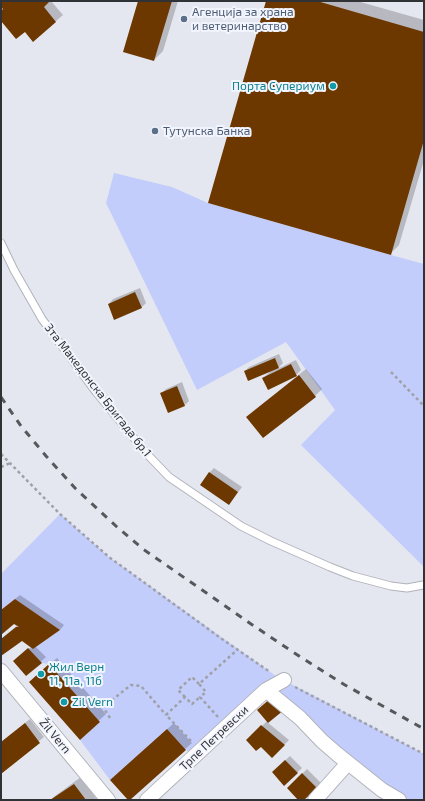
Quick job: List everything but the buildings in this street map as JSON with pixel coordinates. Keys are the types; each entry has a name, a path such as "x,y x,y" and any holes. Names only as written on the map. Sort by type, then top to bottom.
{"street":[{"name":"Žil Vern","path":"1,671 108,800"},
{"name":"Трпе Петревски","path":"147,800 266,690 284,680"},
{"path":"266,690 300,718 322,741 348,763 382,790 399,800"},
{"path":"315,800 348,763"}],"lane":[{"name":"3та Македонска Бригада бр.1","path":"1,242 14,270 42,319 96,392 147,454 169,477 241,526 330,567 353,576 391,586 407,588 423,585"}],"path":[{"path":"391,372 424,406"},
{"path":"1,454 60,514 109,557 238,650 276,676 424,754"},
{"path":"1,467 10,463"},
{"path":"199,684 238,650"},
{"path":"192,677 206,692 192,704 185,697 178,690 192,677"},
{"path":"110,718 103,707 131,685 141,686 166,715 200,750"},
{"path":"166,715 185,697"},
{"path":"200,697 226,726"}],"shaded area":[{"path":"114,173 172,187 208,203 424,264 424,567 301,445 335,410 286,342 197,390 106,203"},
{"path":"60,514 109,557 276,676 424,754 424,800 399,800 266,690 193,757 167,729 110,780 80,740 100,722 49,664 42,663 28,648 33,649 60,630 15,599 1,610 1,574"}],"railway":[{"path":"1,397 21,426 75,488 143,549 302,658 345,685 424,729"}],"place":[{"name":"Агенција за храна и ветеринарство","path":"184,19"},
{"name":"Порта Супериум","path":"333,86"},
{"name":"Тутунска Банка","path":"155,131"},
{"name":"Жил Верн 11, 11а, 11б","path":"41,674"},
{"name":"Zil Vern","path":"64,702"}]}
